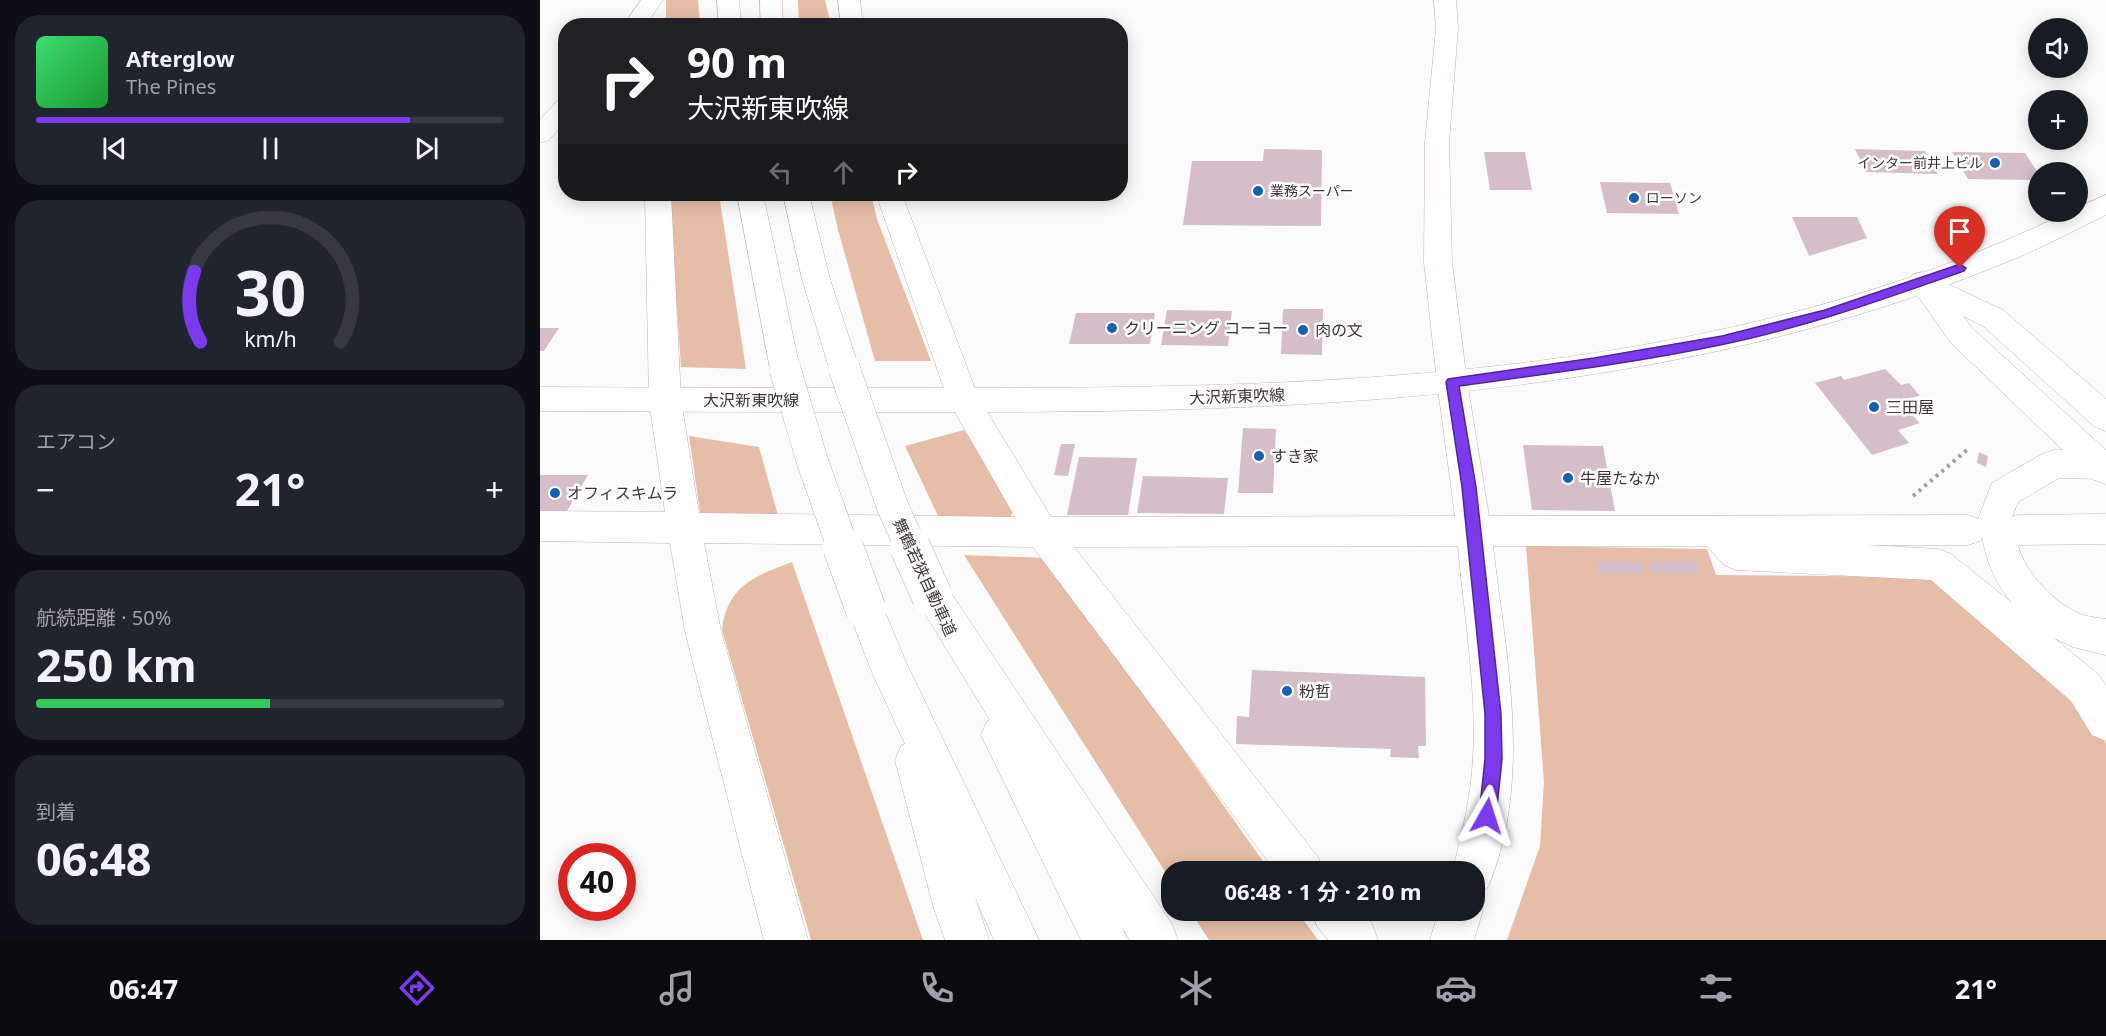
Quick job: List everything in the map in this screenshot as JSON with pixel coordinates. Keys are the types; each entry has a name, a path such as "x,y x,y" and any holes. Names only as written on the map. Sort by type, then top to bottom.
{"main road":[{"path":"728,0 729,18"},
{"path":"771,0 772,18"},
{"path":"849,0 851,18"},
{"path":"1445,0 1447,28 1437,143 1438,262 1452,382 1469,487 1493,714 1494,759 1487,816 1476,861"},
{"path":"639,18 652,1"},
{"path":"652,1 653,18"},
{"path":"540,135 558,114"},
{"path":"658,201 665,400 684,526 703,631 786,940"},
{"path":"751,201 785,369 800,425 830,514 890,670 1017,940"},
{"name":"舞鶴若狭自動車道","path":"798,201 816,279 844,368 892,505 932,596 1105,940"},
{"path":"892,201 964,400 1042,532 1295,861"},
{"name":"大沢新東吹線","path":"540,399 1134,400 1251,396 1452,382 1594,363 1722,340 1827,314 1998,255 2106,204"},
{"path":"1922,282 1993,318 2106,418"},
{"path":"1922,282 1961,335 2104,467"},
{"path":"2104,467 2054,464 2004,493 1995,518 2003,556 2011,576 2035,604 2073,630 2106,637"},
{"path":"540,526 1042,532 1968,530"},
{"path":"1715,530 1736,554 1939,565 2085,688 2106,721"},
{"path":"2018,530 2106,530"},
{"path":"932,596 1156,940"},
{"path":"890,670 956,909 967,940"},
{"path":"1341,921 1356,940"},
{"path":"1452,940 1458,921"}],"path":[{"path":"1905,496 1916,495 1967,450"}],"shaded area":[{"path":"666,0 698,0 699,18 666,18"},
{"path":"798,0 825,0 829,18 799,18"},
{"path":"669,201 720,201 746,369 681,367"},
{"path":"832,201 873,201 877,219 931,361 875,361"},
{"path":"964,430 1014,505 1010,520 940,520 905,446"},
{"path":"689,436 759,447 779,519 701,519"},
{"path":"1526,546 1707,549 1716,575 1930,577 2002,635 2098,726 2106,744 2106,940 1507,940 1540,846 1544,782"},
{"path":"964,555 1048,558 1263,861 1161,861 1161,865"},
{"path":"792,562 923,940 811,940 722,630 730,603 745,585 766,572"},
{"path":"1197,921 1304,921 1318,940 1209,940"}],"building":[{"path":"1264,149 1322,150 1321,226 1183,225 1192,161 1263,161"},
{"path":"1855,149 1925,151 1938,174 1866,172"},
{"path":"1484,152 1525,152 1532,190 1490,190"},
{"name":"インター前井上ビル","path":"1952,152 2025,153 2031,162 2028,162 2028,180 1968,179"},
{"path":"1600,182 1670,183 1679,214 1607,213"},
{"path":"1792,217 1857,217 1867,238 1809,256"},
{"path":"1283,309 1323,309 1322,355 1281,354"},
{"path":"1167,310 1232,311 1228,346 1161,345"},
{"path":"1076,313 1155,313 1150,344 1069,344"},
{"path":"540,328 559,328 544,351 540,351"},
{"path":"1885,369 1901,385 1909,383 1920,396 1909,398 1918,411 1910,413 1920,423 1898,430 1909,443 1872,455 1815,383 1841,376 1844,380"},
{"path":"1243,428 1276,429 1273,493 1238,493"},
{"path":"1061,444 1075,444 1068,476 1054,475"},
{"name":"牛屋たなか","path":"1523,445 1603,446 1615,511 1532,510"},
{"path":"1979,452 1988,456 1986,467 1977,463"},
{"path":"1079,457 1137,458 1128,515 1067,515"},
{"path":"540,475 588,475 567,511 540,511"},
{"path":"1143,476 1228,478 1224,514 1137,513"},
{"path":"1596,561 1643,562 1645,574 1598,573"},
{"path":"1649,561 1697,562 1700,574 1651,573"},
{"path":"1252,670 1425,677 1426,746 1418,746 1419,758 1390,757 1391,749 1236,744 1237,716 1249,717"}],"place":[{"name":"インター前井上ビル","path":"1995,163"},
{"name":"業務スーパー","path":"1258,191"},
{"name":"ローソン","path":"1634,198"},
{"name":"クリーニング コーヨー","path":"1112,328"},
{"name":"肉の文","path":"1303,330"},
{"name":"三田屋","path":"1874,407"},
{"name":"すき家","path":"1259,456"},
{"name":"牛屋たなか","path":"1568,478"},
{"name":"オフィスキムラ","path":"555,493"},
{"name":"粉哲","path":"1287,691"}],"route":[{"path":"1487,816 1494,759 1493,714 1469,487 1452,382 1594,363 1722,340 1827,314 1960,268"}]}
